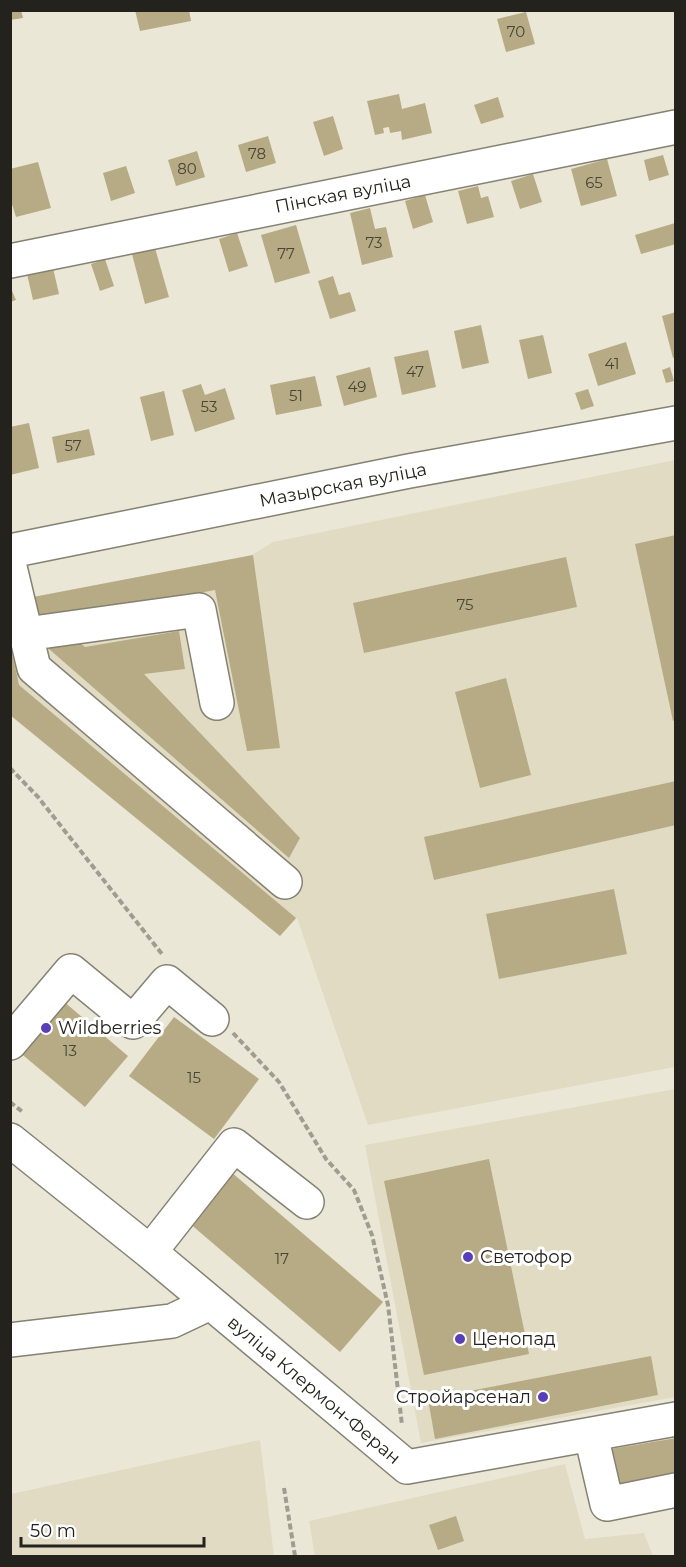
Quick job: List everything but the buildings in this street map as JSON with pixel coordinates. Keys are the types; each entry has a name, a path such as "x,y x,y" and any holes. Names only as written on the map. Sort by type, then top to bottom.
{"street":[{"name":"Пінская вуліца","path":"10,261 675,127"},
{"name":"Мазырская вуліца","path":"10,551 409,471 675,423"},
{"path":"10,567 34,668 285,882"},
{"path":"26,634 199,610 217,703"},
{"path":"10,1043 71,970 133,1022 166,982 222,1025"},
{"name":"вуліца Клермон-Феран","path":"20,1129 150,1252 407,1467 675,1419"},
{"path":"150,1252 234,1145 307,1202"},
{"path":"10,1340 172,1321 210,1303"},
{"path":"591,1435 607,1503 675,1490"}],"path":[{"path":"10,768 38,797 162,954"},
{"path":"222,1025 279,1083 326,1159 354,1190 372,1235 388,1305 407,1467"},
{"path":"10,1102 20,1129"},
{"path":"284,1488 295,1557"}],"shaded area":[{"path":"675,460 675,1067 368,1125 297,918 280,936 11,715 11,599 28,598 252,555 273,542"},
{"path":"675,1089 675,1397 421,1443 365,1145"},
{"path":"260,1440 274,1556 11,1556 11,1494"},
{"path":"565,1464 585,1539 644,1533 653,1556 315,1556 309,1521"}],"place":[{"name":"Wildberries","path":"46,1028"},
{"name":"Светофор","path":"468,1257"},
{"name":"Ценопад","path":"460,1339"},
{"name":"Стройарсенал","path":"543,1397"}]}
